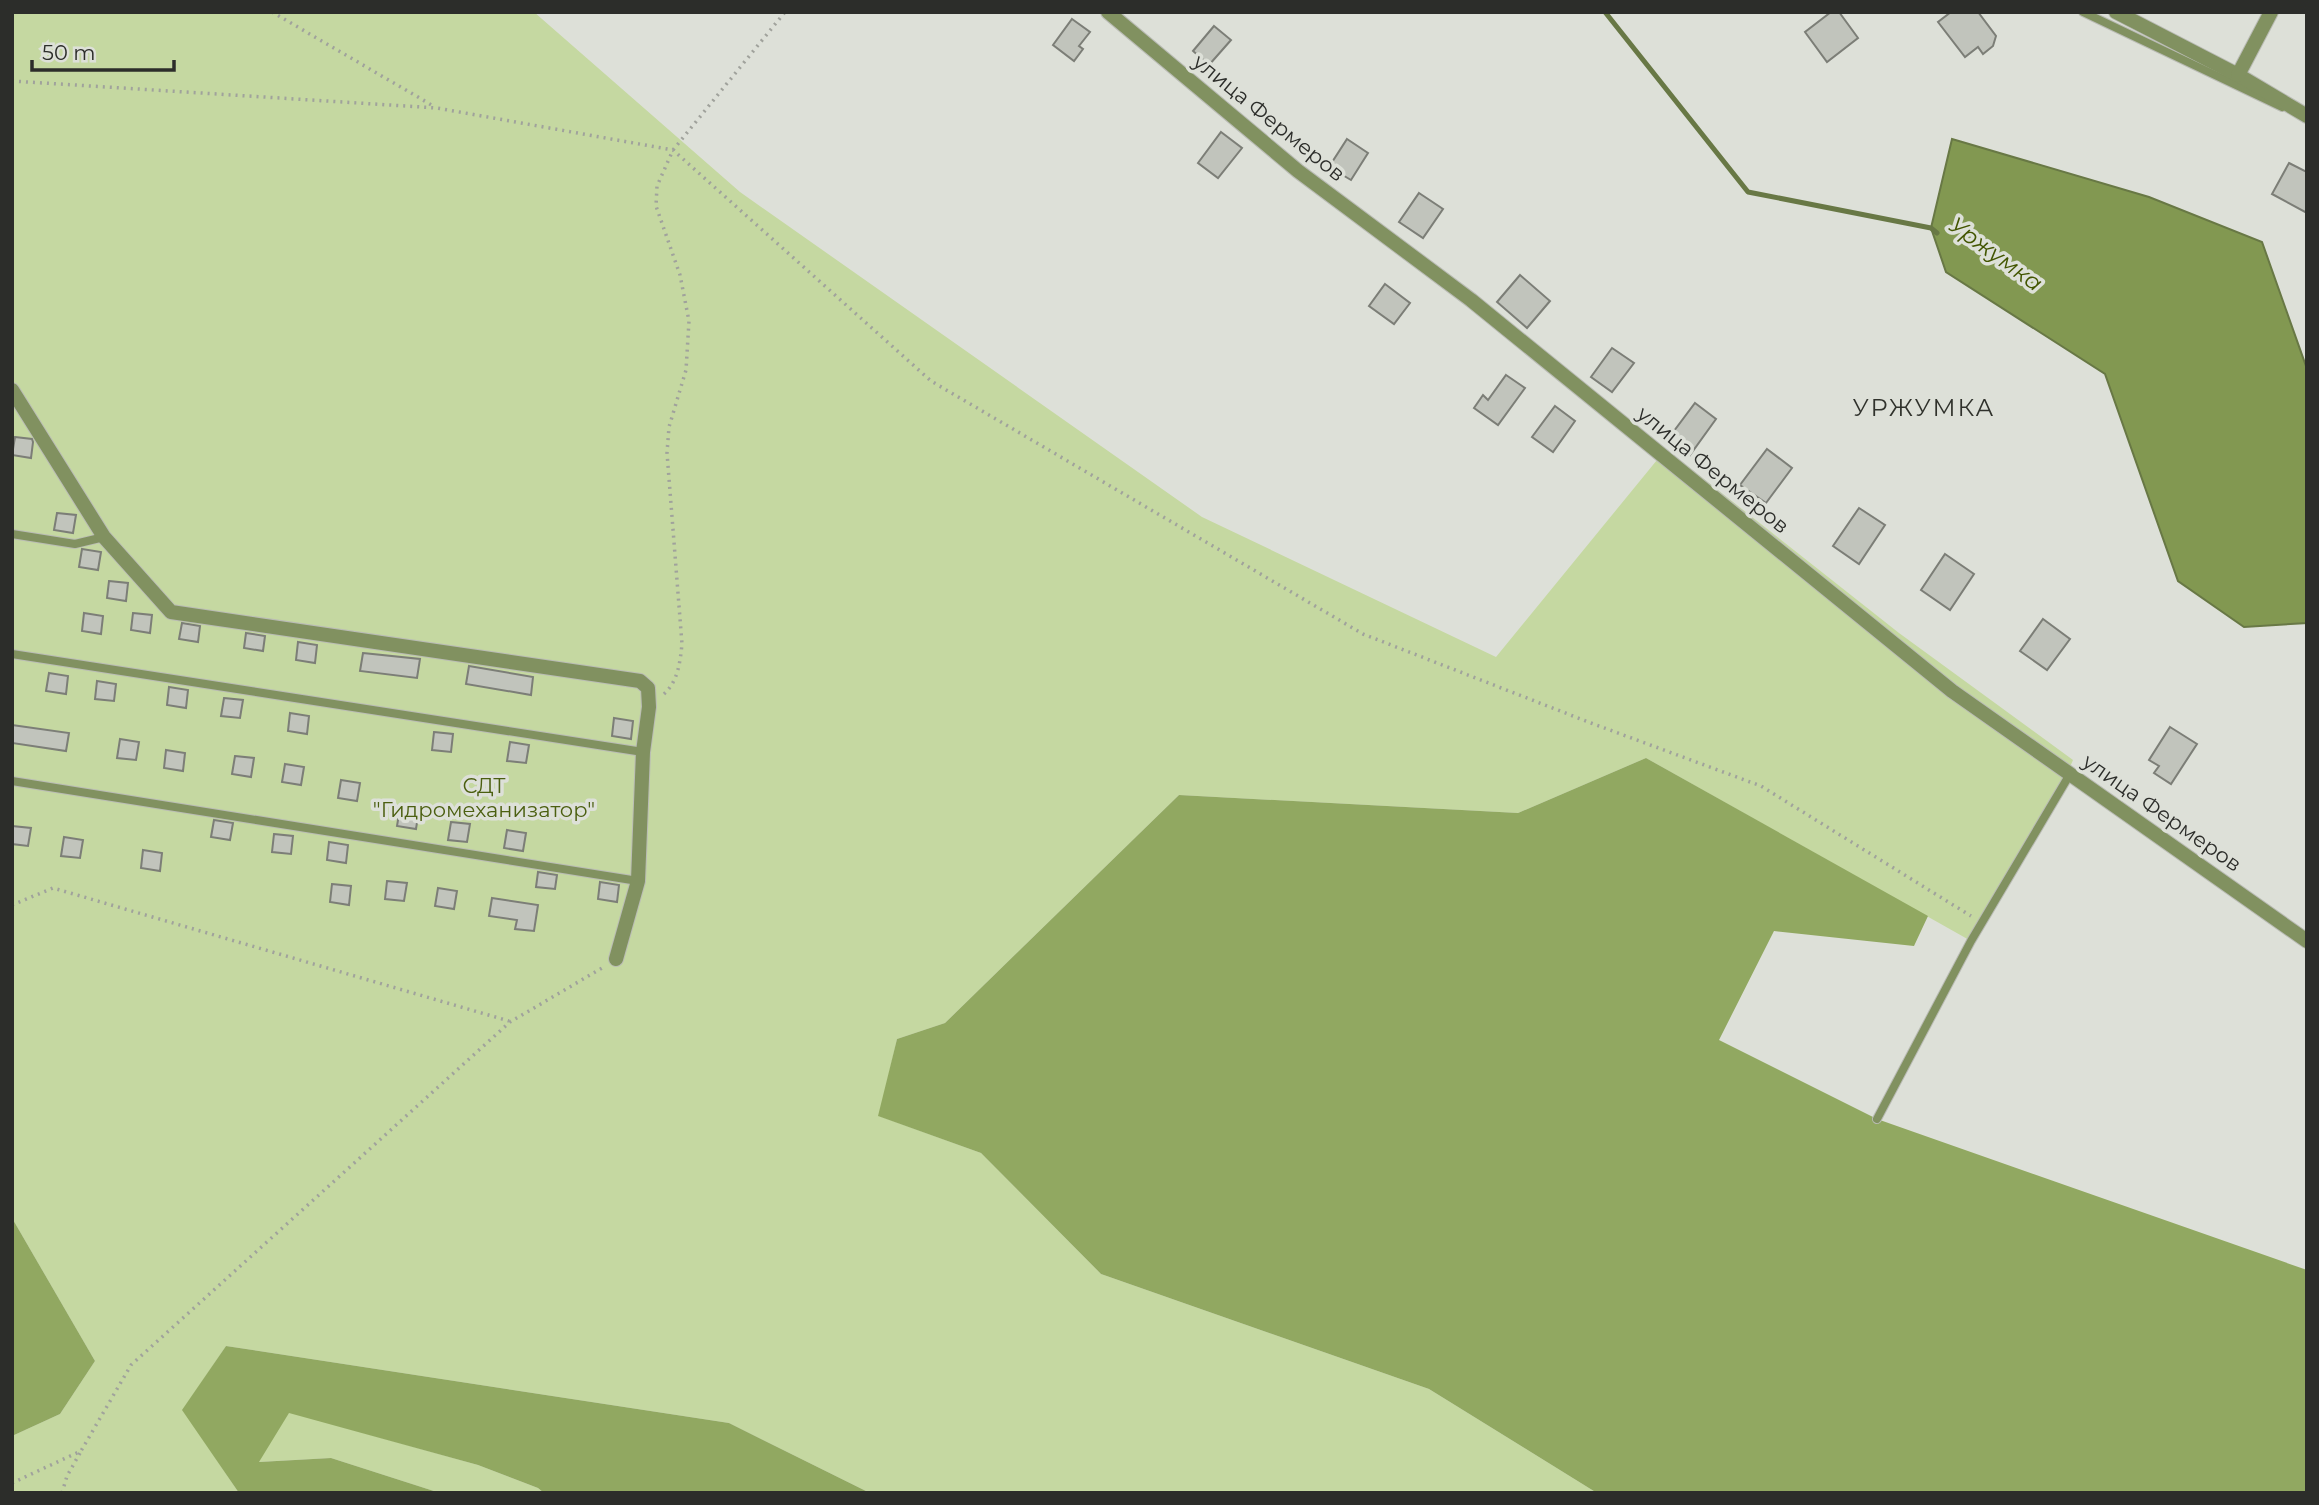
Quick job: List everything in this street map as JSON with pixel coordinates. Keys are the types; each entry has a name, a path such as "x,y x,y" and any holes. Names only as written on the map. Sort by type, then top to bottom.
{"street":[{"name":"улица Фермеров","path":"1108,12 1298,171 1471,300 1952,691 2307,941"},
{"path":"2116,12 2238,75 2307,116"},
{"path":"2238,75 2271,12"},
{"path":"12,390 20,413 104,537 171,612 640,681 648,688 638,881 616,959"}],"lane":[{"path":"2083,12 2270,103 2307,116"},
{"path":"12,534 75,544 104,537"},
{"path":"12,654 643,752"},
{"path":"1877,1118 1982,923 2070,774"},
{"path":"12,781 638,881"}],"path":[{"path":"272,12 437,108"},
{"path":"649,707 669,689 680,668 682,644 667,453 669,427 686,370 689,321 680,275 656,206 657,186 673,150 785,12"},
{"path":"12,81 437,108 673,150 931,381 1363,634 1761,786 1982,923"},
{"path":"12,905 52,888 510,1022"},
{"path":"62,1493 67,1476 131,1365 510,1022 616,959"},
{"path":"12,1483 81,1451"}],"green space":[{"name":"СДТ \"Гидромеханизатор\"","path":"12,12 534,12 740,192 1202,517 1496,657 1666,449 1899,633 2073,760 2061,788 1971,941 1646,758 1518,813 1179,795 945,1023 897,1039 879,1116 981,1153 1101,1274 1429,1389 1597,1493 870,1493 729,1423 226,1346 183,1410 239,1493 12,1493 12,1436 60,1414 95,1361 12,1218"},
{"path":"289,1412 478,1465 538,1488 544,1493 440,1493 331,1458 258,1462"}],"shaded area":[{"path":"1646,758 1928,916 1914,946 1774,931 1719,1040 1877,1119 2307,1270 2307,1493 1597,1493 1429,1389 1101,1274 981,1153 878,1116 897,1039 945,1023 1179,795 1518,813"},
{"path":"12,1218 95,1361 60,1414 12,1436"},
{"path":"226,1346 729,1423 870,1493 544,1493 538,1488 478,1465 289,1413 259,1462 331,1458 440,1493 239,1493 182,1410"}],"water":[{"path":"1952,139 2149,197 2262,242 2307,369 2307,623 2244,627 2178,581 2105,374 1946,272 1931,228"}],"building":[{"path":"1831,12 1839,12 1858,38 1827,62 1805,32"},
{"path":"1951,12 1978,12 1996,36 1993,46 1983,54 1978,47 1965,57 1938,22"},
{"path":"1072,19 1090,32 1079,46 1083,49 1074,61 1053,45"},
{"path":"1214,26 1231,40 1209,65 1193,51"},
{"path":"1221,132 1242,148 1218,178 1198,163"},
{"path":"1347,139 1368,153 1351,180 1329,167"},
{"path":"2289,163 2307,172 2307,213 2272,194"},
{"path":"1419,193 1443,209 1423,238 1399,222"},
{"path":"1520,275 1550,301 1527,328 1497,302"},
{"path":"1385,284 1410,303 1394,324 1369,306"},
{"path":"1612,348 1634,363 1612,392 1591,377"},
{"path":"1506,375 1525,388 1498,425 1474,408 1483,395 1488,400"},
{"path":"1695,403 1716,419 1690,455 1668,439"},
{"path":"1555,406 1575,421 1553,452 1532,437"},
{"path":"15,437 32,439 31,458 12,455"},
{"path":"1767,449 1792,468 1766,503 1740,485"},
{"path":"1859,508 1885,525 1859,564 1833,546"},
{"path":"57,513 76,515 73,533 54,530"},
{"path":"82,549 101,552 98,570 79,567"},
{"path":"1945,554 1974,574 1950,610 1921,590"},
{"path":"109,581 128,583 126,601 107,598"},
{"path":"84,613 103,616 101,634 82,631"},
{"path":"133,613 152,615 150,633 131,630"},
{"path":"2043,619 2070,639 2047,670 2020,651"},
{"path":"182,623 200,626 198,642 179,639"},
{"path":"246,633 265,636 263,651 244,648"},
{"path":"298,642 317,645 315,663 296,660"},
{"path":"363,653 420,659 417,678 360,671"},
{"path":"469,666 533,677 531,695 466,684"},
{"path":"49,673 68,676 66,694 46,691"},
{"path":"97,681 116,684 114,701 95,699"},
{"path":"169,687 188,690 186,708 167,705"},
{"path":"224,698 243,700 240,718 221,716"},
{"path":"290,713 309,716 307,734 288,731"},
{"path":"614,718 633,721 631,739 612,736"},
{"path":"12,725 69,733 66,751 12,743"},
{"path":"2170,727 2197,744 2171,784 2154,773 2159,766 2149,760"},
{"path":"434,732 453,734 451,752 432,750"},
{"path":"120,739 139,742 136,760 117,758"},
{"path":"510,742 529,745 526,763 507,761"},
{"path":"166,750 185,753 183,771 164,768"},
{"path":"235,756 254,758 251,777 232,774"},
{"path":"285,764 304,767 301,785 282,782"},
{"path":"341,780 360,783 357,801 338,798"},
{"path":"400,808 419,810 416,829 397,826"},
{"path":"214,820 233,823 230,840 211,837"},
{"path":"451,822 470,824 467,842 448,840"},
{"path":"12,826 31,828 28,846 12,844"},
{"path":"507,830 526,833 523,851 504,848"},
{"path":"274,834 293,836 291,854 272,852"},
{"path":"64,837 83,840 80,858 61,856"},
{"path":"329,842 348,845 346,863 327,860"},
{"path":"143,850 162,853 160,871 141,868"},
{"path":"538,872 557,875 555,889 536,887"},
{"path":"387,881 407,883 404,901 385,899"},
{"path":"600,882 619,885 617,902 598,899"},
{"path":"332,884 351,886 349,905 330,902"},
{"path":"438,888 457,891 454,909 435,906"},
{"path":"492,898 538,905 534,931 515,929 517,920 489,916"}],"waterway":[{"name":"Уржумка","path":"1605,12 1748,192 1931,228 1937,233"}],"district":[{"name":"УРЖУМКА","path":"1924,408"}]}
